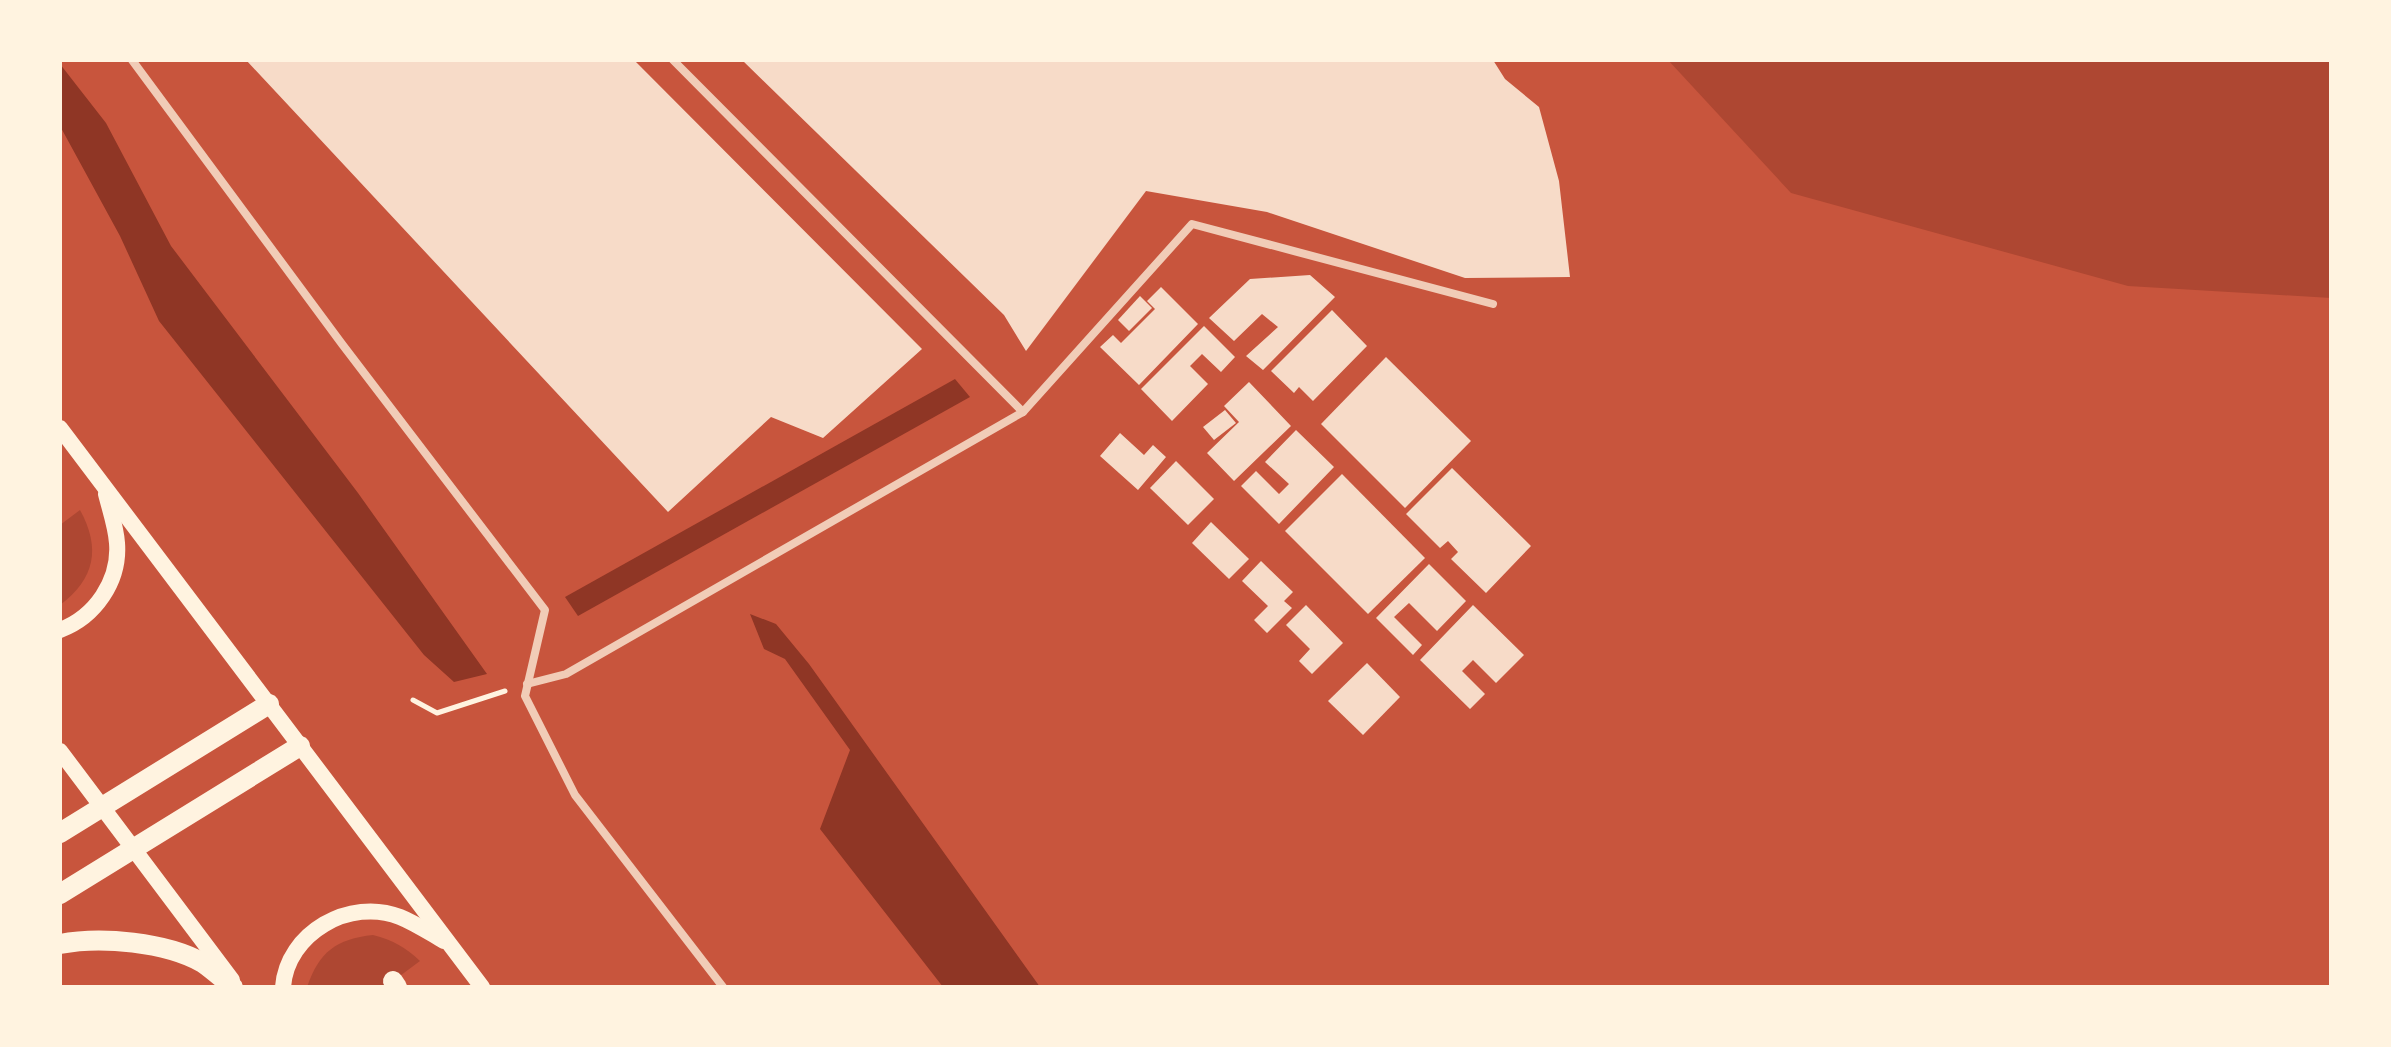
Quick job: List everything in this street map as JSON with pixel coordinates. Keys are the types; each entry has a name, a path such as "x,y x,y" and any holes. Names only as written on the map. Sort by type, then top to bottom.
{"main road":[{"path":"60,428 482,987"},
{"path":"60,630 72,626 92,611 107,590 116,567 117,542 103,485"},
{"path":"60,833 269,704"},
{"path":"60,894 300,746"},
{"path":"60,751 235,987"},
{"path":"283,987 291,957 307,937 326,922 350,913 374,911 399,916 449,944"},
{"path":"60,944 112,940 164,949 202,963 235,987"}],"street":[{"path":"132,60 342,344 545,610 525,696 575,795 723,987"},
{"path":"673,60 1023,412"},
{"path":"527,684 566,674 1023,412 1192,224 1493,304"}],"path":[{"path":"413,700 437,713 527,684"}],"shaded area":[{"path":"1668,60 2331,60 2331,298 2128,286 1791,193"},
{"path":"60,64 106,123 171,246 358,493 487,674 454,682 424,655 159,321 120,236 60,126"},
{"path":"955,379 970,397 578,616 565,597"},
{"path":"80,510 91,537 91,562 81,585 60,605 60,525"},
{"path":"750,614 776,624 809,664 1040,987 943,987 820,829 850,750 785,659 764,649"},
{"path":"373,935 398,945 420,961 385,987 307,987 317,965 331,949 349,940"}],"building":[{"path":"246,60 634,60 922,349 823,438 771,417 668,512"},
{"path":"742,60 1493,60 1505,79 1539,107 1559,181 1570,277 1465,278 1267,212 1146,191 1026,351 1004,315"},
{"path":"1310,275 1335,297 1263,370 1246,356 1278,327 1262,314 1234,341 1209,318 1250,279"},
{"path":"1161,287 1198,324 1139,385 1100,347 1113,335 1121,343 1155,309 1147,301"},
{"path":"1140,296 1152,308 1129,331 1118,320"},
{"path":"1332,310 1367,346 1313,401 1299,387 1294,393 1271,371"},
{"path":"1204,326 1235,357 1221,372 1202,354 1190,366 1208,384 1172,421 1141,389"},
{"path":"1386,357 1471,441 1405,508 1321,424"},
{"path":"1249,382 1291,426 1234,481 1207,453 1239,422 1224,406"},
{"path":"1225,410 1236,423 1214,440 1203,427"},
{"path":"1296,430 1334,467 1279,524 1241,486 1256,471 1279,494 1289,484 1265,462"},
{"path":"1120,433 1144,455 1153,445 1166,457 1138,490 1100,456"},
{"path":"1176,461 1214,499 1188,525 1150,488"},
{"path":"1452,468 1531,546 1486,593 1451,559 1458,552 1448,541 1440,548 1406,514"},
{"path":"1342,474 1425,558 1368,614 1285,531"},
{"path":"1211,522 1249,559 1229,579 1192,543"},
{"path":"1261,561 1293,592 1284,601 1292,608 1267,633 1254,620 1268,606 1242,581"},
{"path":"1429,564 1466,601 1437,631 1409,603 1394,617 1422,645 1413,655 1376,618"},
{"path":"1306,605 1343,643 1312,674 1299,661 1310,649 1286,625"},
{"path":"1473,605 1524,655 1496,683 1473,660 1462,671 1485,694 1470,709 1420,660"},
{"path":"1367,663 1400,697 1363,735 1328,701"}]}
